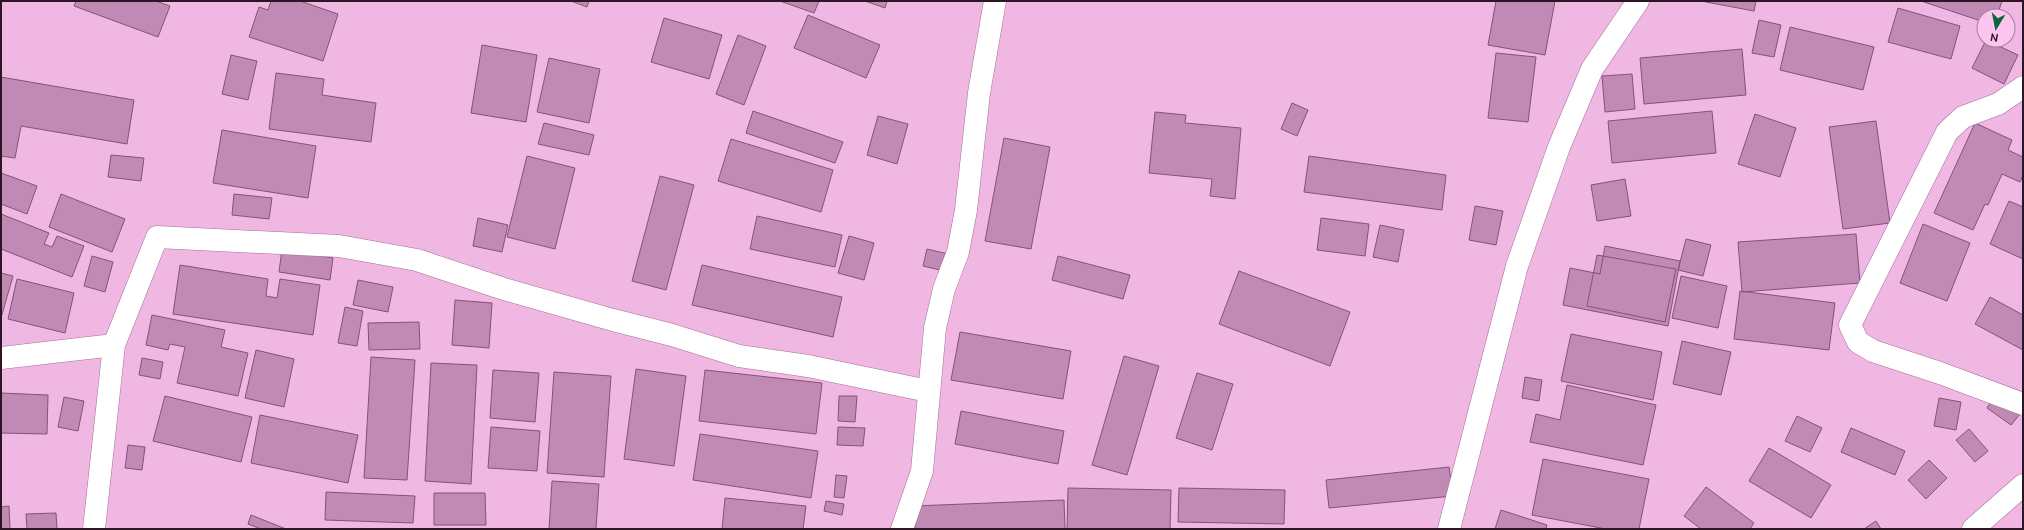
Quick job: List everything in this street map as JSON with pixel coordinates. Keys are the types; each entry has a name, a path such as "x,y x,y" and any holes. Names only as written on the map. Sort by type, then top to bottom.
{"street":[{"path":"902,529 922,471 928,391 935,328 944,289 958,252 966,210 979,93 995,1"},
{"path":"1449,529 1517,266 1535,214 1559,147 1592,69 1638,1"},
{"path":"2023,88 1998,104 1963,117 1947,132 1850,325 1858,342 1874,351 1940,373 2023,404"},
{"path":"94,529 114,346 157,237 339,246 417,260 504,288 613,320 672,334 739,356 808,366 928,391"},
{"path":"1,358 114,346"},
{"path":"1973,529 2023,485"}],"building":[{"path":"76,1 156,1 170,6 158,37 74,6"},
{"path":"271,1 300,1 338,14 323,61 249,37 259,7 268,10"},
{"path":"571,1 589,1 587,7"},
{"path":"780,1 819,1 814,13"},
{"path":"865,1 887,1 885,8"},
{"path":"1496,1 1555,1 1545,55 1488,45"},
{"path":"1701,1 1756,1 1754,11"},
{"path":"1921,1 2002,1 2000,8 1976,8 1976,19"},
{"path":"1898,8 1960,26 1951,59 1888,42"},
{"path":"808,15 880,45 866,78 794,48"},
{"path":"664,18 722,35 709,79 651,62"},
{"path":"1759,20 1781,25 1774,57 1752,53"},
{"path":"1790,27 1874,47 1863,90 1780,70"},
{"path":"738,35 766,46 744,105 716,94"},
{"path":"482,45 537,55 526,122 471,113"},
{"path":"1982,48 2003,48 2018,55 2004,84 1972,68"},
{"path":"1742,49 1746,95 1644,104 1640,58"},
{"path":"1496,53 1536,57 1528,122 1488,118"},
{"path":"231,55 257,61 248,100 222,94"},
{"path":"549,58 600,69 589,123 537,112"},
{"path":"276,73 324,79 322,95 376,103 371,142 269,129"},
{"path":"1632,74 1635,109 1605,112 1602,76"},
{"path":"1,77 134,100 127,144 21,126 15,158 1,156"},
{"path":"1292,103 1308,110 1297,136 1281,129"},
{"path":"753,111 843,142 835,163 746,133"},
{"path":"1712,111 1716,153 1612,163 1608,121"},
{"path":"1155,112 1186,115 1185,123 1241,128 1235,199 1210,196 1212,179 1149,173"},
{"path":"1755,114 1796,128 1780,177 1738,164"},
{"path":"878,116 908,124 897,164 867,155"},
{"path":"1876,121 1890,223 1843,229 1829,127"},
{"path":"544,123 594,135 589,155 538,144"},
{"path":"1975,123 2012,140 2008,150 2023,157 2023,175 2020,182 2002,174 1988,205 1985,204 1973,230 1934,213"},
{"path":"222,130 316,146 308,198 213,183"},
{"path":"1004,138 1050,147 1031,249 985,241"},
{"path":"731,139 833,170 821,212 718,181"},
{"path":"111,155 144,158 141,181 108,177"},
{"path":"527,156 575,168 555,249 507,237"},
{"path":"1309,156 1446,175 1442,210 1304,192"},
{"path":"1,173 37,186 27,214 1,204"},
{"path":"660,176 694,185 666,290 632,281"},
{"path":"1625,179 1631,216 1597,221 1591,185"},
{"path":"61,194 125,219 112,252 49,227"},
{"path":"234,194 272,198 269,219 232,215"},
{"path":"2009,201 2023,207 2023,259 1990,244"},
{"path":"1475,206 1503,211 1496,245 1469,240"},
{"path":"1,214 49,233 44,244 52,247 57,236 84,246 72,277 1,249"},
{"path":"757,216 842,235 835,267 750,249"},
{"path":"478,218 508,225 502,252 473,246"},
{"path":"1321,218 1369,224 1365,256 1317,250"},
{"path":"1923,224 1970,243 1947,301 1900,283"},
{"path":"1380,225 1404,230 1398,262 1373,257"},
{"path":"1856,234 1860,283 1742,292 1738,242"},
{"path":"849,236 874,243 864,280 838,273"},
{"path":"1686,239 1711,245 1703,276 1678,270"},
{"path":"1605,246 1680,261 1668,326 1563,305 1570,268 1600,274"},
{"path":"282,249 333,258 330,280 279,272"},
{"path":"927,249 948,254 944,271 923,266"},
{"path":"1597,255 1676,269 1665,322 1587,306"},
{"path":"92,256 113,262 105,292 84,286"},
{"path":"1058,256 1130,275 1123,299 1052,280"},
{"path":"180,265 268,279 266,296 277,298 280,279 320,285 313,335 173,314"},
{"path":"702,265 842,297 833,337 692,305"},
{"path":"1239,271 1350,312 1330,366 1219,324"},
{"path":"1,273 13,276 1,318"},
{"path":"1681,276 1727,286 1718,328 1672,318"},
{"path":"17,279 74,293 65,333 8,319"},
{"path":"358,280 393,287 388,312 353,305"},
{"path":"1740,291 1835,303 1829,350 1734,339"},
{"path":"1990,297 2023,315 2023,350 1975,324"},
{"path":"455,300 492,303 489,348 452,345"},
{"path":"345,307 363,311 357,346 338,343"},
{"path":"152,315 225,330 221,347 248,353 238,396 177,383 185,347 170,344 168,350 146,345"},
{"path":"419,322 420,349 369,350 368,323"},
{"path":"960,332 1071,351 1063,399 951,380"},
{"path":"1571,334 1662,352 1653,400 1561,381"},
{"path":"1682,341 1731,352 1721,395 1673,384"},
{"path":"256,350 294,359 284,407 245,398"},
{"path":"1124,356 1159,366 1127,475 1092,465"},
{"path":"371,357 415,360 407,480 364,478"},
{"path":"142,358 163,362 160,379 139,375"},
{"path":"431,363 477,365 471,484 425,481"},
{"path":"636,369 686,376 674,466 624,459"},
{"path":"493,370 539,373 535,422 490,418"},
{"path":"705,370 822,383 816,434 699,421"},
{"path":"554,372 611,376 604,477 547,473"},
{"path":"1197,373 1233,384 1212,450 1176,438"},
{"path":"1525,377 1542,380 1539,401 1522,398"},
{"path":"1567,385 1656,405 1643,465 1530,442 1536,414 1560,420"},
{"path":"1,393 48,395 47,434 1,433"},
{"path":"165,396 252,417 241,462 153,441"},
{"path":"839,396 857,396 855,422 838,421"},
{"path":"64,397 84,401 78,431 58,427"},
{"path":"1994,397 2020,414 2011,425 1987,408"},
{"path":"1939,398 1961,402 1956,430 1934,426"},
{"path":"961,411 1064,431 1058,464 955,444"},
{"path":"260,415 358,435 348,483 251,463"},
{"path":"1797,416 1822,428 1810,452 1785,441"},
{"path":"491,427 540,431 537,471 488,468"},
{"path":"838,427 865,428 863,446 837,445"},
{"path":"1851,428 1905,451 1895,475 1841,452"},
{"path":"1969,429 1988,451 1975,462 1956,440"},
{"path":"700,434 818,451 811,498 693,480"},
{"path":"128,445 145,447 142,470 125,468"},
{"path":"1769,448 1831,485 1811,518 1749,481"},
{"path":"1543,459 1649,479 1639,529 1606,529 1532,515"},
{"path":"1929,460 1947,478 1926,499 1908,480"},
{"path":"1449,467 1453,496 1329,508 1326,480"},
{"path":"836,475 847,476 844,498 834,497"},
{"path":"552,481 599,484 596,529 549,529"},
{"path":"1706,487 1754,523 1750,529 1701,529 1684,516"},
{"path":"1068,488 1171,490 1170,529 1067,529"},
{"path":"1179,488 1285,490 1284,524 1178,522"},
{"path":"326,492 415,496 413,523 325,520"},
{"path":"434,493 485,493 486,525 434,525"},
{"path":"725,498 806,506 803,529 722,529"},
{"path":"1064,500 1065,529 915,529 914,506"},
{"path":"826,501 844,504 842,515 824,511"},
{"path":"9,506 10,529 1,529 1,507"},
{"path":"1501,510 1547,525 1546,529 1495,529"},
{"path":"56,513 57,529 27,529 26,514"},
{"path":"251,515 286,529 261,529 248,524"},
{"path":"1876,521 1881,529 1864,529"}]}
